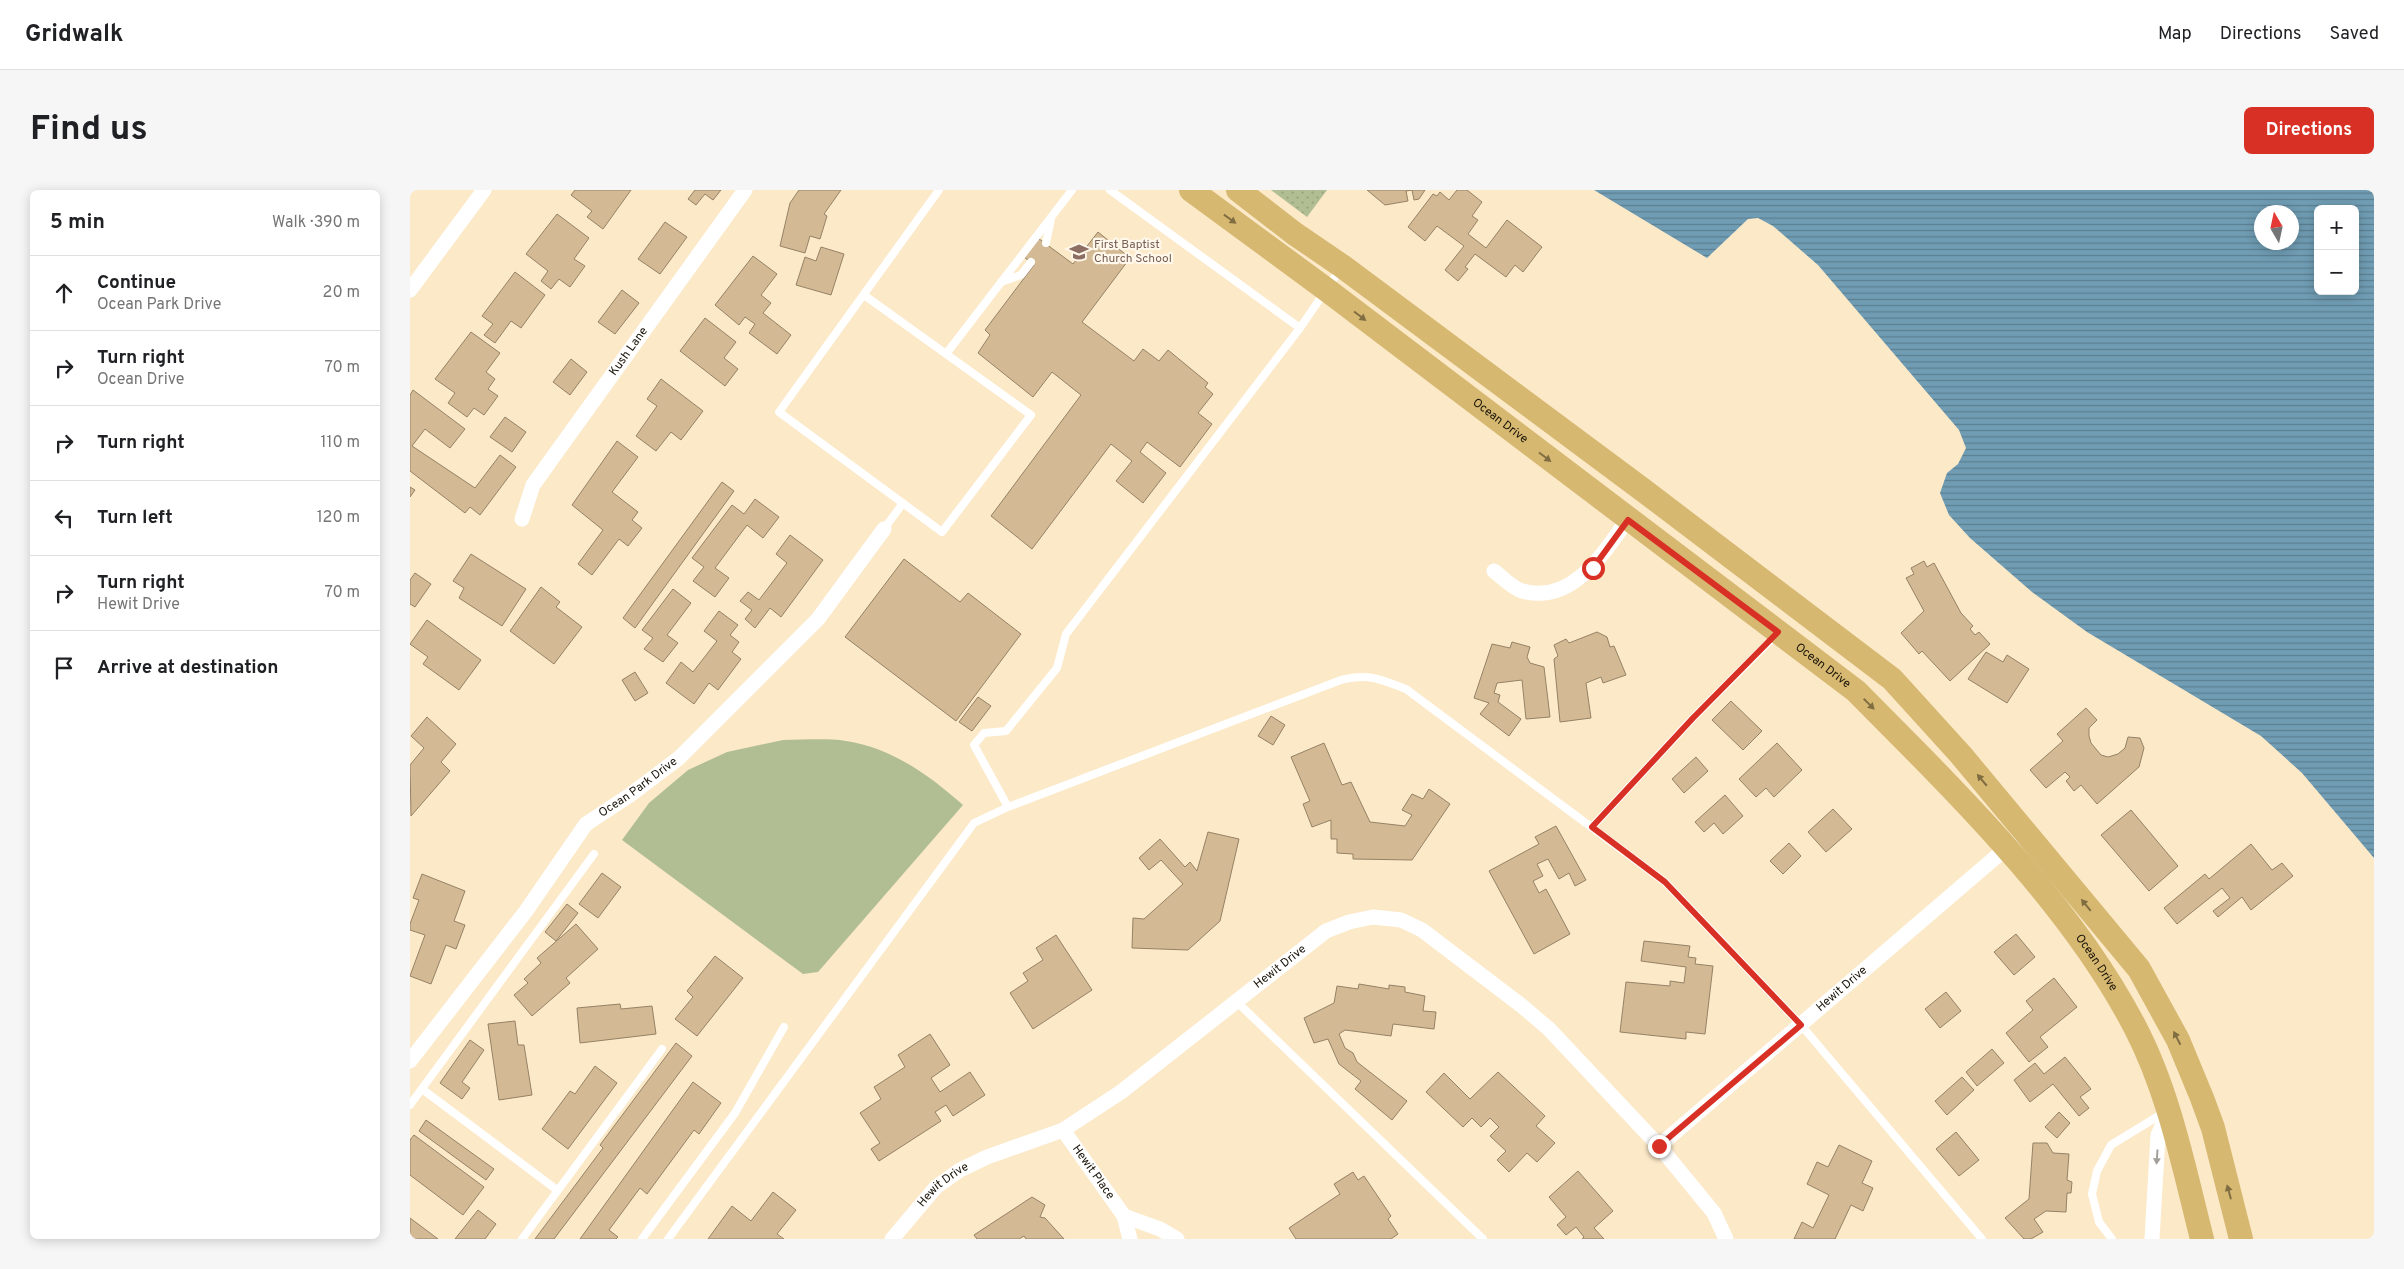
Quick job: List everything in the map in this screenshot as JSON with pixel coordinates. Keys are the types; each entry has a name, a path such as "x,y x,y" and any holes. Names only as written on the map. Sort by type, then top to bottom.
{"main road":[{"name":"Ocean Drive","path":"1191,190 1327,290 1856,691 1932,768 2005,847 2071,925 2109,981 2136,1028 2169,1110 2202,1239"},
{"path":"1238,190 1643,490 1892,679 1961,755 2139,969 2178,1040 2202,1098 2213,1128 2241,1239"},
{"path":"2169,1110 2202,1098"}],"street":[{"path":"410,290 484,190"},
{"name":"Kush Lane","path":"522,518 533,485 745,190"},
{"path":"1494,571 1520,591 1541,594 1568,585 1593,568 1628,520"},
{"name":"Ocean Park Drive","path":"410,1061 526,911 586,824 630,795 679,758 700,738 818,619 884,529"},
{"name":"Hewit Drive","path":"1659,1146 2005,847 2025,832"},
{"name":"Hewit Drive","path":"894,1238 936,1186 960,1170 987,1156 1063,1130 1121,1092 1326,931 1349,922 1373,917 1401,920 1422,930 1543,1024 1659,1146 1714,1213 1726,1239"},
{"path":"2152,1239 2158,1134 2169,1110"},
{"name":"Hewit Place","path":"1063,1130 1124,1216 1130,1239"},
{"path":"1124,1216 1160,1229 1177,1239"}],"lane":[{"path":"864,295 1031,415 942,532 780,412 939,190"},
{"path":"946,354 1072,190"},
{"path":"1110,190 1300,328"},
{"path":"1046,243 1051,216"},
{"path":"1001,282 1021,275 1031,262"},
{"path":"1008,807 974,745 984,733 1006,731 1057,668 1066,634 1300,328 1342,266"},
{"path":"884,529 902,503"},
{"path":"1592,827 1687,725 1778,632"},
{"path":"668,1239 974,823 1008,807 1340,680 1359,676 1378,678 1406,689 1665,882 1801,1025 1982,1239"},
{"path":"410,1105 594,854"},
{"path":"1237,1002 1483,1239"},
{"path":"642,1239 735,1112 784,1027"},
{"path":"522,1239 662,1050"},
{"path":"422,1090 557,1190"},
{"path":"2112,1239 2099,1222 2092,1194 2097,1172 2111,1146 2169,1110"}],"green space":[{"path":"1271,190 1327,190 1307,217"},
{"path":"783,740 838,740 879,750 894,756 923,773 963,805 818,972 803,974 622,840 649,803 688,770 727,752"}],"water":[{"path":"1594,190 2374,190 2374,858 2302,773 2261,736 2087,632 2032,592 1970,538 1949,515 1940,493 1947,473 1958,464 1966,448 1959,430 1818,265 1773,226 1758,218 1748,219 1707,258"}],"building":[{"path":"575,190 631,190 603,229 587,217 592,211 571,195"},
{"path":"695,190 721,190 713,200 705,194 696,205 688,199"},
{"path":"799,190 841,190 824,214 827,216 820,239 810,236 805,253 780,246 790,203"},
{"path":"1367,190 1412,190 1406,191 1408,201 1385,205"},
{"path":"1412,190 1425,190 1419,199 1414,200"},
{"path":"1457,190 1467,190 1482,202 1472,216 1478,220 1468,234 1486,248 1507,220 1542,247 1523,272 1515,265 1506,277 1475,254 1465,267 1468,269 1458,281 1445,270 1464,246 1437,226 1425,241 1408,227 1433,194 1437,196 1440,192 1449,200"},
{"path":"557,214 589,238 574,259 585,266 570,287 559,279 551,289 541,281 548,271 526,254"},
{"path":"665,222 687,237 660,274 638,259"},
{"path":"1098,232 1130,258 1082,322 1134,361 1143,349 1159,361 1168,350 1208,383 1205,387 1213,394 1198,413 1212,424 1180,467 1147,442 1140,452 1166,473 1143,503 1116,481 1132,461 1111,444 1032,549 991,516 1081,395 1052,372 1033,397 978,353 990,335 985,330 1034,265 1024,257 1038,238 1073,264"},
{"path":"821,247 844,254 831,295 796,285 805,257 816,261"},
{"path":"753,256 777,274 761,295 771,303 763,313 791,335 777,354 749,333 755,324 745,317 739,325 715,305"},
{"path":"515,272 545,295 521,328 511,321 495,343 484,335 493,324 482,316"},
{"path":"622,290 639,303 615,334 598,322"},
{"path":"705,318 736,342 724,358 738,369 725,386 680,351"},
{"path":"471,332 500,353 486,372 495,379 488,389 498,396 484,415 474,408 467,417 448,403 455,393 435,379"},
{"path":"571,359 587,372 570,395 553,382"},
{"path":"661,379 703,411 681,440 671,432 656,451 636,436 657,406 647,399"},
{"path":"413,390 465,429 450,448 425,429 412,446 475,488 500,455 516,467 480,515 470,507 465,513 410,471 410,395"},
{"path":"505,417 526,432 512,452 490,437"},
{"path":"617,441 638,457 612,492 638,512 632,520 642,528 628,546 619,539 592,575 578,564 603,530 572,505"},
{"path":"722,482 734,491 635,628 623,618"},
{"path":"410,487 415,490 410,497"},
{"path":"755,499 779,517 763,538 747,525 715,568 729,578 715,597 693,581 704,567 692,558 732,505 744,514"},
{"path":"790,535 823,560 781,617 770,608 755,628 745,619 752,610 740,601 748,592 759,600 787,563 776,554"},
{"path":"471,554 526,589 502,626 459,598 464,588 453,581"},
{"path":"904,559 960,602 968,593 1021,634 956,721 845,637"},
{"path":"1924,561 1927,567 1934,563 1961,613 1973,626 1970,629 1975,635 1979,632 1990,644 1950,681 1922,651 1919,654 1901,633 1924,611 1906,578 1914,574 1911,568"},
{"path":"415,573 431,584 415,607 410,604 410,580"},
{"path":"541,587 560,602 556,607 582,627 554,664 510,631"},
{"path":"673,589 691,603 667,635 678,643 663,662 644,649 653,638 642,630"},
{"path":"719,611 738,625 730,635 739,642 732,652 741,659 718,690 709,683 694,704 666,683 681,662 693,672 717,641 704,631"},
{"path":"427,620 481,660 459,690 423,664 428,657 410,644"},
{"path":"1597,632 1607,637 1610,647 1614,646 1626,675 1603,683 1601,677 1586,683 1591,718 1560,722 1554,659 1558,656 1554,645 1566,639 1569,643"},
{"path":"1512,642 1530,647 1527,657 1530,663 1544,667 1550,717 1526,719 1522,680 1497,683 1494,693 1500,695 1498,702 1521,719 1509,736 1480,714 1489,703 1474,698 1492,644 1510,648"},
{"path":"1986,652 2003,662 2007,655 2029,669 2007,703 1968,679"},
{"path":"635,672 648,693 635,701 622,680"},
{"path":"978,697 991,706 972,731 959,722"},
{"path":"1731,701 1762,731 1743,750 1712,720"},
{"path":"2086,708 2097,720 2089,728 2089,736 2091,743 2101,755 2108,757 2118,754 2125,748 2128,737 2140,738 2144,748 2139,767 2097,804 2081,785 2074,791 2066,781 2070,777 2065,772 2046,788 2030,770 2063,741 2057,734"},
{"path":"1271,716 1285,725 1273,745 1258,736"},
{"path":"427,717 456,744 441,762 450,771 411,816 410,765 424,748 411,736"},
{"path":"1324,743 1342,785 1351,782 1370,822 1405,826 1412,815 1402,810 1412,794 1423,799 1429,789 1450,804 1412,860 1353,859 1353,854 1337,853 1337,839 1331,839 1331,820 1312,827 1303,804 1310,801 1291,757"},
{"path":"1777,743 1802,770 1774,797 1766,788 1756,797 1739,779"},
{"path":"1696,757 1708,771 1684,793 1672,779"},
{"path":"1725,795 1743,816 1723,834 1714,823 1704,832 1695,822"},
{"path":"1833,809 1852,829 1826,852 1808,832"},
{"path":"2131,810 2178,866 2149,891 2101,835"},
{"path":"1556,826 1586,880 1575,886 1569,873 1559,879 1548,859 1537,864 1543,876 1533,881 1539,893 1546,889 1570,934 1534,954 1489,871 1539,844 1535,837"},
{"path":"1208,832 1239,839 1220,921 1188,950 1132,948 1133,918 1144,919 1183,884 1161,860 1149,870 1139,858 1160,839 1185,867 1190,862 1197,871"},
{"path":"1789,843 1801,856 1783,874 1770,861"},
{"path":"2251,844 2272,870 2282,863 2293,876 2251,910 2242,897 2218,917 2213,911 2230,898 2222,888 2177,924 2164,908 2205,874 2209,879"},
{"path":"602,873 621,887 598,918 579,904"},
{"path":"422,874 465,891 454,921 465,925 456,949 446,945 431,984 410,976 425,935 410,930 410,924 419,900 413,898"},
{"path":"567,904 578,913 556,941 545,932"},
{"path":"576,924 598,949 566,978 570,983 532,1016 514,995 528,983 524,979 541,963 537,958"},
{"path":"2016,934 2035,957 2014,975 1994,952"},
{"path":"1056,935 1092,990 1033,1029 1010,993 1028,981 1023,973 1043,960 1036,948"},
{"path":"1644,941 1690,946 1688,957 1696,958 1695,964 1713,966 1705,1034 1686,1032 1686,1039 1620,1032 1626,982 1670,986 1670,981 1684,983 1686,967 1641,961"},
{"path":"715,956 743,978 697,1036 675,1019 693,997 687,991"},
{"path":"2054,978 2077,1007 2040,1037 2048,1047 2029,1062 2006,1033 2033,1010 2026,1001"},
{"path":"1359,984 1389,989 1389,985 1405,987 1405,992 1425,996 1423,1011 1436,1012 1434,1029 1393,1024 1391,1036 1345,1030 1339,1034 1345,1048 1353,1053 1357,1062 1407,1101 1392,1120 1355,1089 1361,1081 1339,1064 1328,1039 1314,1043 1304,1018 1334,1003 1337,986 1358,989"},
{"path":"1946,992 1961,1011 1940,1028 1925,1009"},
{"path":"620,1004 621,1009 652,1006 656,1034 580,1043 577,1008"},
{"path":"515,1021 518,1045 524,1045 532,1095 499,1100 488,1024"},
{"path":"930,1034 950,1065 931,1078 940,1092 970,1072 985,1095 953,1116 946,1105 935,1112 941,1121 879,1161 871,1149 880,1143 860,1113 881,1099 874,1087 905,1067 898,1055"},
{"path":"470,1040 484,1050 462,1082 470,1088 462,1099 440,1083"},
{"path":"676,1043 692,1056 554,1239 535,1239 603,1148 600,1145"},
{"path":"1992,1049 2004,1063 1977,1086 1966,1072"},
{"path":"2065,1057 2091,1089 2080,1097 2089,1108 2079,1116 2053,1084 2030,1102 2014,1080 2035,1063 2044,1074"},
{"path":"595,1066 617,1083 568,1149 542,1129 570,1091 575,1094"},
{"path":"1498,1072 1545,1116 1536,1126 1555,1143 1537,1162 1527,1153 1509,1172 1497,1160 1506,1151 1490,1136 1499,1127 1490,1118 1481,1127 1472,1118 1463,1127 1426,1092 1444,1073 1470,1099"},
{"path":"1962,1077 1974,1090 1947,1115 1935,1101"},
{"path":"693,1082 721,1103 699,1134 694,1130 647,1194 640,1188 609,1230 618,1237 616,1239 580,1239"},
{"path":"2059,1112 2070,1123 2057,1138 2045,1127"},
{"path":"426,1120 494,1169 486,1180 419,1131"},
{"path":"1956,1132 1979,1160 1959,1176 1936,1149"},
{"path":"414,1135 484,1187 463,1215 410,1175 410,1140"},
{"path":"2033,1143 2047,1143 2053,1153 2069,1154 2067,1180 2072,1182 2071,1193 2067,1193 2066,1212 2046,1211 2034,1219 2043,1232 2031,1239 2024,1239 2005,1218 2029,1199"},
{"path":"1839,1145 1872,1161 1862,1183 1873,1188 1863,1211 1851,1205 1835,1239 1794,1239 1802,1222 1813,1228 1829,1195 1807,1184 1817,1162 1828,1167"},
{"path":"1578,1171 1613,1211 1594,1228 1604,1239 1582,1239 1584,1237 1576,1227 1566,1235 1557,1225 1566,1217 1549,1197"},
{"path":"1353,1172 1358,1180 1364,1176 1391,1216 1388,1219 1398,1234 1391,1239 1296,1239 1289,1228 1340,1194 1334,1184"},
{"path":"773,1192 796,1210 777,1234 784,1239 708,1239 732,1206 751,1221"},
{"path":"1032,1197 1045,1205 1040,1217 1045,1218 1064,1239 1026,1239 1024,1236 1019,1239 977,1239 974,1235"},
{"path":"478,1210 496,1224 485,1239 455,1239"},
{"path":"410,1218 438,1239 410,1239"}],"place":[{"name":"First Baptist Church School","path":"1079,252"}],"route":[{"path":"1593,568 1628,520 1778,632 1693,718 1592,827 1665,882 1801,1025 1659,1146"}]}
